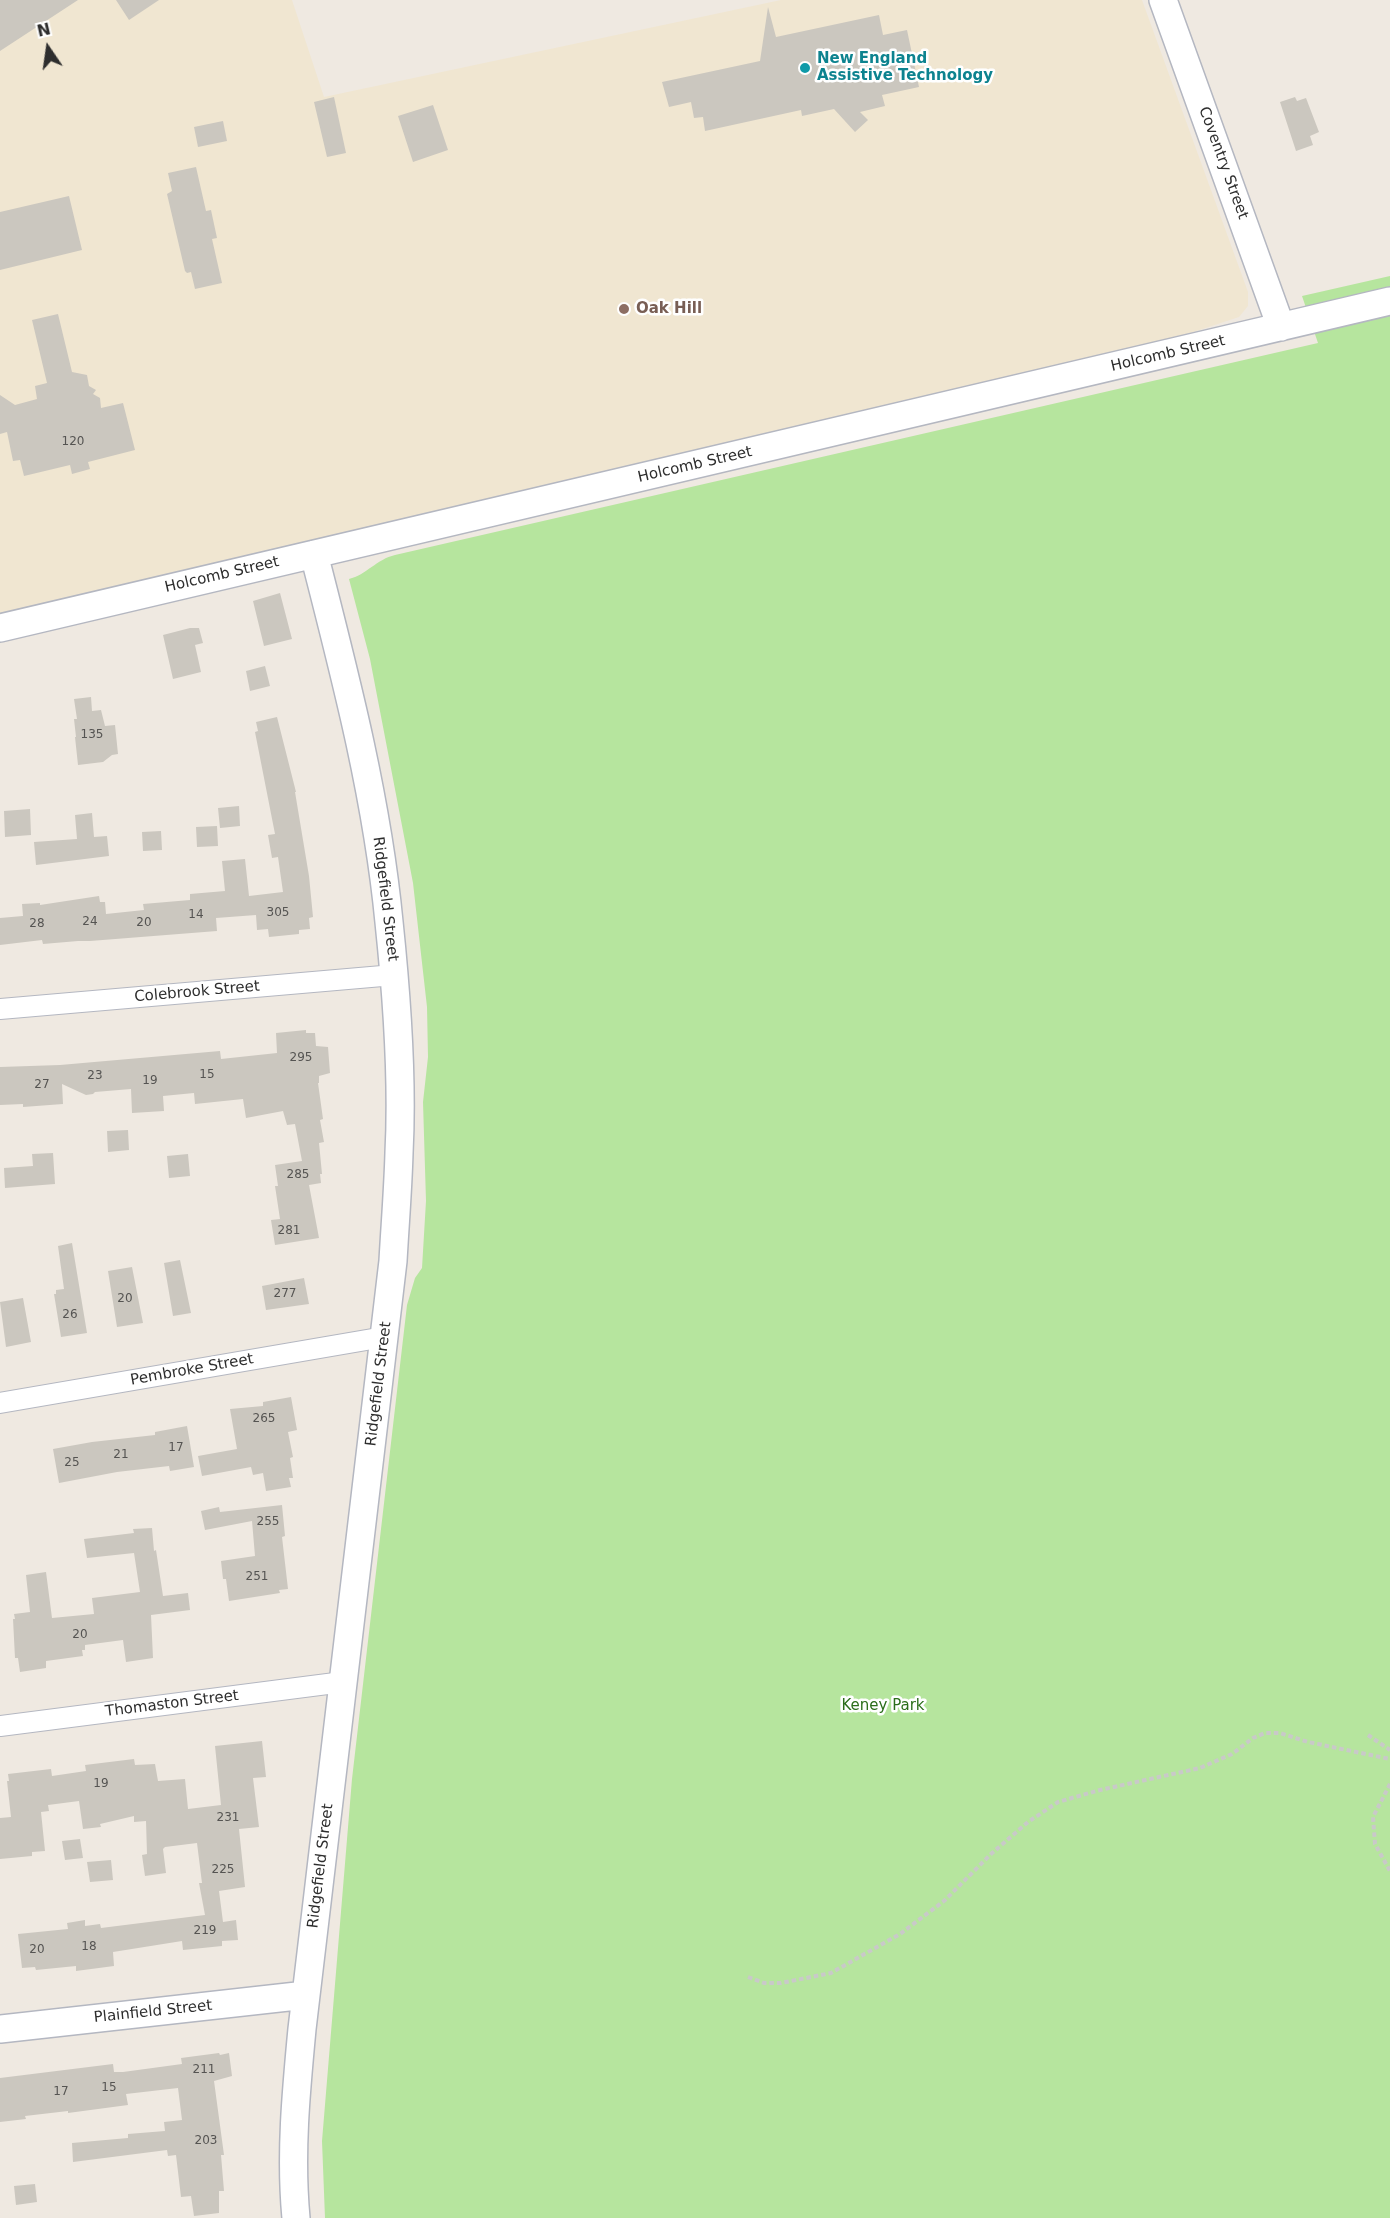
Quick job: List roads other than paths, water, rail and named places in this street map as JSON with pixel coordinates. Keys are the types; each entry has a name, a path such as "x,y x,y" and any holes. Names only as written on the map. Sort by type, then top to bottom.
{"street":[{"name":"Coventry Street","path":"1163,0 1281,327"},
{"name":"Holcomb Street","path":"0,628 1390,301"},
{"name":"Ridgefield Street","path":"296,2218 295,2100 393,1262 400,1151 394,975 378,841 366,769 314,554"},
{"name":"Colebrook Street","path":"0,1009 394,975"},
{"name":"Pembroke Street","path":"0,1403 384,1336"},
{"name":"Thomaston Street","path":"0,1726 344,1682"},
{"name":"Plainfield Street","path":"0,2029 306,1995"}],"place":[{"name":"New England Assistive Technology","path":"805,68"},
{"name":"Oak Hill","path":"624,309"}],"park label":[{"name":"Keney Park","path":"883,1706"}]}
